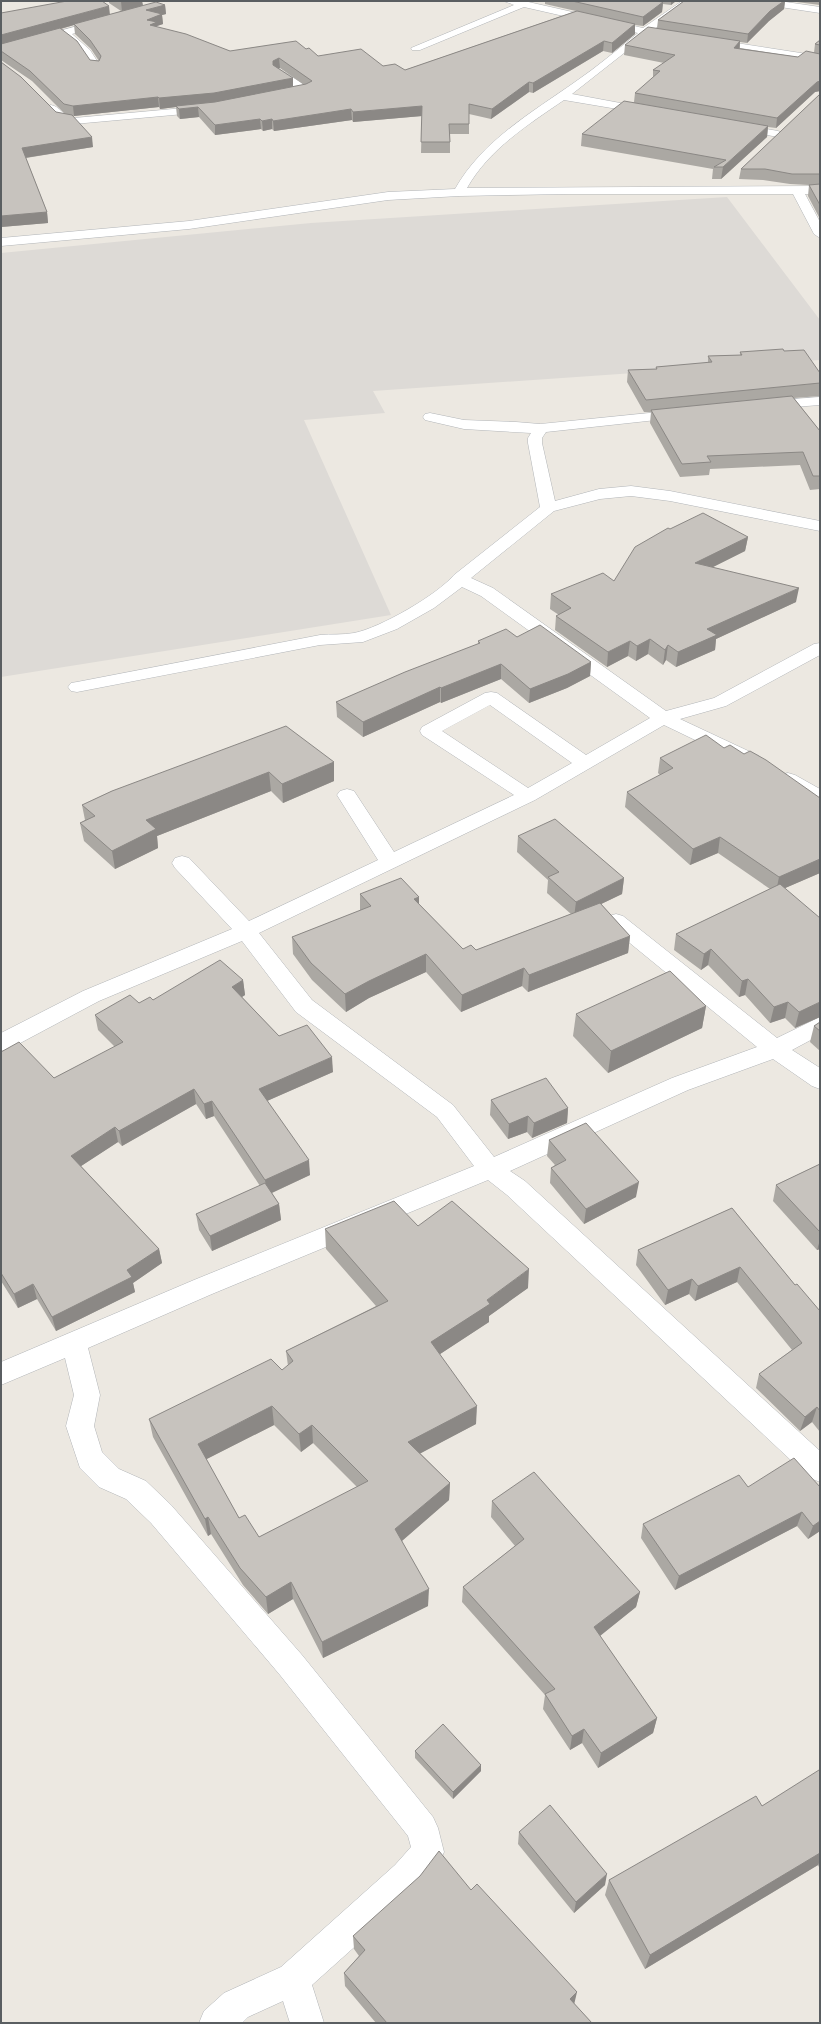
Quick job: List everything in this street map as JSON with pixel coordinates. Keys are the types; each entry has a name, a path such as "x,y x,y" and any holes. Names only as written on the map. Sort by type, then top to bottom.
{"street":[{"path":"509,1 646,32 682,38"},
{"path":"459,192 463,182 489,152 597,71 684,1"},
{"path":"661,9 673,10 689,1"},
{"path":"760,1 820,10"},
{"path":"416,48 524,4"},
{"path":"1,50 113,19"},
{"path":"64,33 76,40 92,58 96,68"},
{"path":"697,40 820,59"},
{"path":"273,98 306,90 279,72"},
{"path":"562,96 657,112"},
{"path":"42,99 62,119 74,120 215,108"},
{"path":"726,125 778,134"},
{"path":"768,144 788,126"},
{"path":"720,189 732,178"},
{"path":"1,242 189,225 388,196 459,192 720,189 820,190"},
{"path":"796,190 820,234"},
{"path":"756,406 820,400"},
{"path":"430,417 463,426 521,426 540,430 550,426 695,413"},
{"path":"540,430 535,438 535,443 548,508"},
{"path":"77,688 320,640 357,638 391,625 422,608 453,588 460,579 548,508 599,494 631,491 670,496 820,526"},
{"path":"460,579 487,592 663,718 736,751 820,797"},
{"path":"1,1043 91,996 246,930 528,796 663,718 720,702 820,648"},
{"path":"528,796 429,731 491,698 585,763"},
{"path":"347,795 390,862"},
{"path":"182,863 246,930 304,1006 445,1110 490,1169 516,1188 820,1468"},
{"path":"616,920 776,1049 820,1080"},
{"path":"1,1374 231,1275 490,1169 680,1084 776,1049 820,1025"},
{"path":"74,1343 87,1395 80,1426 90,1459 109,1478 136,1490 161,1514 291,1666 422,1828 428,1852 407,1877 293,1979 236,2005 216,2023"},
{"path":"293,1979 307,2023"}],"shaded area":[{"path":"727,197 820,320 820,360 373,391 385,413 304,420 391,615 1,677 1,253 311,223"}],"building":[{"path":"67,1 102,1 109,6 1,35 1,13"},
{"path":"572,1 655,1 663,2 643,17"},
{"path":"684,1 784,1 770,11 748,34 658,20"},
{"path":"156,2 165,5 146,10 162,14 147,20 157,22 150,25 186,34 230,51 296,41 306,49 309,48 318,56 361,49 383,66 395,64 405,70 577,11 635,24 612,43 604,41 533,83 529,82 492,109 469,104 469,124 449,124 450,142 421,142 422,106 353,112 351,109 273,121 272,119 262,121 260,119 215,125 198,107 179,109 176,106 215,102 306,84 312,81 279,58 273,61 273,65 293,78 214,93 73,106 64,104 30,71 1,51 1,44 60,28 77,41 90,60 99,61 101,56 90,40 74,24"},
{"path":"648,27 740,41 734,48 798,57 806,51 820,54 820,81 777,118 635,93 660,71 653,70 675,55 625,45"},
{"path":"820,40 820,45 815,44"},
{"path":"1,62 21,77 56,112 72,115 92,137 22,148 47,212 1,216"},
{"path":"820,94 820,174 792,174 765,169 741,169"},
{"path":"624,101 768,126 723,167 714,167 726,160 582,134"},
{"path":"820,184 820,205 809,185"},
{"path":"783,349 784,351 804,350 820,373 820,383 646,400 628,370 657,369 656,367 712,362 708,356 742,355 740,352"},
{"path":"792,396 820,431 820,476 813,476 803,452 707,456 711,462 682,464 651,410"},
{"path":"703,513 748,537 695,563 799,588 707,629 717,635 678,652 668,645 665,650 650,639 637,646 630,641 608,652 556,616 571,608 551,594 603,573 614,581 635,547 668,528 670,529"},
{"path":"540,625 591,662 568,674 530,689 501,664 441,688 440,687 363,722 336,702 405,672 480,643 478,641 506,629 517,637"},
{"path":"286,726 334,762 282,784 269,772 146,820 156,829 112,851 80,823 95,816 82,805 112,791"},
{"path":"706,735 724,748 730,745 744,754 750,751 766,760 820,798 820,859 779,877 720,837 693,849 627,792 673,768 660,758"},
{"path":"555,819 624,878 576,902 548,877 559,872 518,836"},
{"path":"401,878 419,897 414,899 463,949 471,945 476,950 600,903 630,936 529,975 524,968 462,995 426,954 345,994 311,963 292,937 371,906 360,894"},
{"path":"780,884 820,918 820,1002 799,1012 788,1002 774,1007 748,979 742,981 711,949 704,954 676,934"},
{"path":"220,960 243,980 232,987 279,1036 307,1025 332,1057 259,1089 309,1160 265,1180 212,1101 204,1104 194,1089 119,1131 115,1127 71,1156 159,1249 127,1270 132,1277 52,1317 33,1284 14,1294 1,1273 1,1052 19,1042 54,1078 123,1042 95,1015 130,995 139,1003 150,997 153,1000"},
{"path":"670,971 706,1006 611,1051 576,1014"},
{"path":"820,1022 820,1031 814,1026"},
{"path":"546,1078 568,1108 534,1123 528,1116 509,1124 491,1100"},
{"path":"586,1123 639,1182 586,1209 551,1168 566,1160 549,1140"},
{"path":"820,1164 820,1232 776,1185"},
{"path":"265,1183 279,1204 210,1236 196,1214"},
{"path":"394,1201 418,1226 452,1201 529,1269 487,1300 490,1304 431,1342 477,1406 408,1442 450,1483 395,1529 429,1589 322,1642 291,1582 266,1597 240,1568 208,1517 205,1519 149,1419 271,1359 282,1370 293,1361 286,1351 388,1301 325,1229","holes":["272,1406 299,1434 312,1425 368,1481 259,1537 245,1515 239,1518 198,1444"]},
{"path":"732,1208 795,1285 797,1284 820,1311 820,1411 817,1407 805,1417 759,1374 802,1343 740,1267 698,1286 692,1279 668,1290 638,1250"},
{"path":"794,1458 820,1487 820,1521 813,1526 802,1512 679,1576 643,1524 739,1475 748,1487"},
{"path":"534,1472 640,1592 594,1627 657,1718 601,1753 584,1729 572,1736 545,1694 555,1689 463,1587 524,1539 492,1501"},
{"path":"443,1724 481,1765 453,1792 415,1751"},
{"path":"819,1770 820,1853 650,1955 609,1880 756,1796 762,1806"},
{"path":"550,1805 607,1874 576,1902 519,1832"},
{"path":"439,1851 471,1890 477,1884 577,1992 570,1999 592,2023 387,2023 344,1973 365,1950 353,1936 420,1876"}]}
